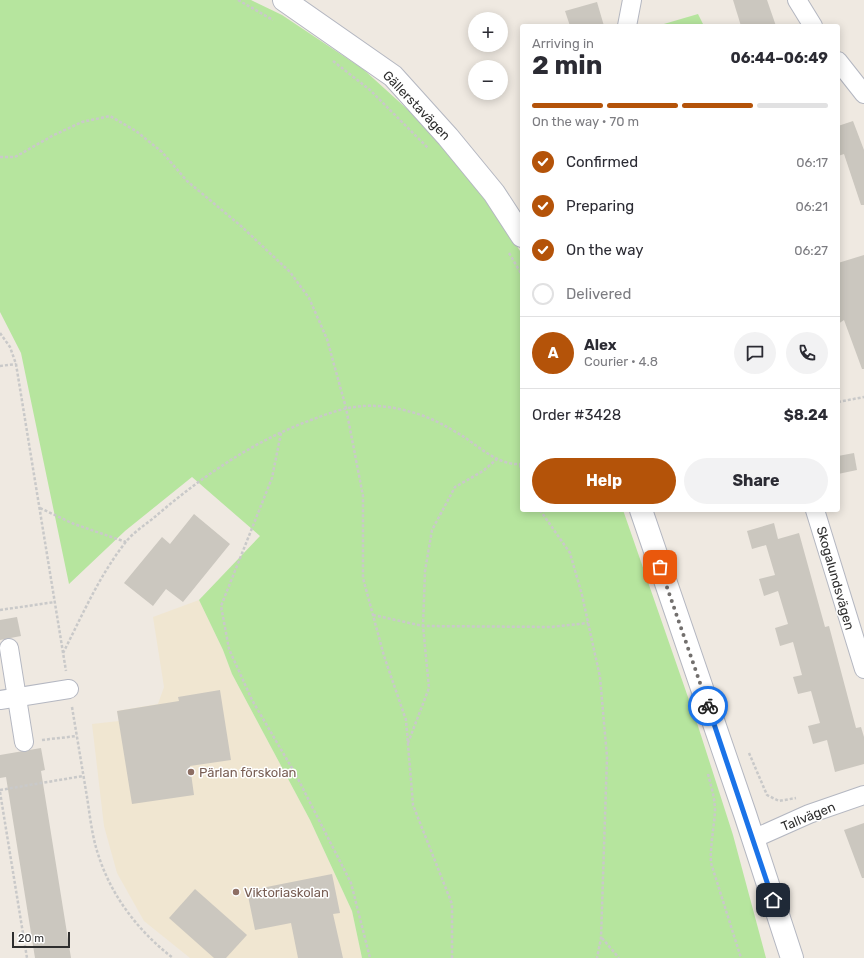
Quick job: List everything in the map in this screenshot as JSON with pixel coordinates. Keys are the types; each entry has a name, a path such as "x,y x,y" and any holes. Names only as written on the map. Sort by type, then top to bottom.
{"street":[{"name":"Gällerstavägen","path":"284,0 392,76 448,137 494,193 515,243"},
{"path":"627,24 632,0"},
{"path":"797,0 812,24"},
{"path":"840,64 864,94"},
{"path":"642,512 792,958"},
{"name":"Skogalundsvägen","path":"816,512 864,669"},
{"path":"9,648 24,742"},
{"path":"0,700 69,689"},
{"name":"Tallvägen","path":"753,839 809,814 864,795"}],"path":[{"path":"238,0 276,22"},
{"path":"326,56 370,90 433,154"},
{"path":"0,157 15,157 52,136 82,122 110,116 136,131 162,152 187,181 241,226 290,272 309,298 327,339 346,408 363,496 363,578 406,720 413,805 452,904 452,958"},
{"path":"515,243 520,266"},
{"path":"0,333 10,347 16,364 92,833 105,873 126,911 144,931 173,958"},
{"path":"0,366 16,364"},
{"path":"840,402 864,397"},
{"path":"63,654 95,589 126,542 178,497 215,470 250,448 298,425 346,408 356,406 384,407 412,412 436,421 497,459 507,463 520,464"},
{"path":"281,433 272,478 221,606 228,649 252,700 296,775 351,882 370,958"},
{"path":"408,743 429,688 423,626 425,571 432,530 455,487 483,471 497,459"},
{"path":"39,507 74,524 126,542"},
{"path":"541,512 570,553 588,622 600,677 608,757 601,938 597,958"},
{"path":"0,610 55,602"},
{"path":"373,615 423,626 551,627 588,622"},
{"path":"24,742 77,736"},
{"path":"750,753 767,795 779,801 802,797"},
{"path":"705,767 714,796 715,810 710,849 712,863 741,958"},
{"path":"27,958 0,791 83,776"},
{"path":"601,938 619,958"}],"shaded area":[{"path":"199,600 223,650 232,674 310,820 352,911 362,958 190,958 144,921 117,873 104,826 92,724 119,721 117,711 158,704 164,687 153,617"}],"green space":[{"path":"0,0 251,0 282,15 363,69 428,128 492,208 520,251 520,512 624,512 698,726 733,835 766,958 362,958 352,911 310,820 232,674 223,650 199,600 260,536 192,477 125,531 69,584 21,353 0,312"},
{"path":"698,14 703,24 664,24"}],"building":[{"path":"733,0 767,0 775,24 740,24"},
{"path":"597,2 603,24 569,24 565,11"},
{"path":"853,121 864,150 864,205 861,205 844,154 840,155 840,125"},
{"path":"864,255 864,369 862,369 844,320 840,323 840,262"},
{"path":"854,453 857,470 840,474 840,456"},
{"path":"194,514 230,544 183,602 166,589 153,606 124,583 162,537 170,544"},
{"path":"774,523 778,539 799,533 825,627 829,626 856,728 861,727 864,737 864,764 835,772 827,740 813,744 808,726 820,723 811,691 798,694 793,677 802,675 793,642 780,646 775,628 788,624 778,591 764,596 759,579 775,575 766,545 752,549 747,531"},
{"path":"17,617 21,636 0,640 0,620"},
{"path":"220,690 231,760 190,766 194,795 132,804 117,711 179,701 178,697"},
{"path":"41,748 45,770 41,771 71,958 35,958 6,777 0,778 0,755"},
{"path":"864,823 864,878 862,878 844,830"},
{"path":"332,874 340,913 333,914 343,958 298,958 291,923 255,930 247,891"},
{"path":"195,889 247,935 226,958 214,958 169,918"}],"way so far":[{"path":"660,567 678,623 708,706"}],"place":[{"name":"Pärlan förskolan","path":"191,772"},
{"name":"Viktoriaskolan","path":"236,892"}],"route":[{"path":"708,706 773,900"}]}
